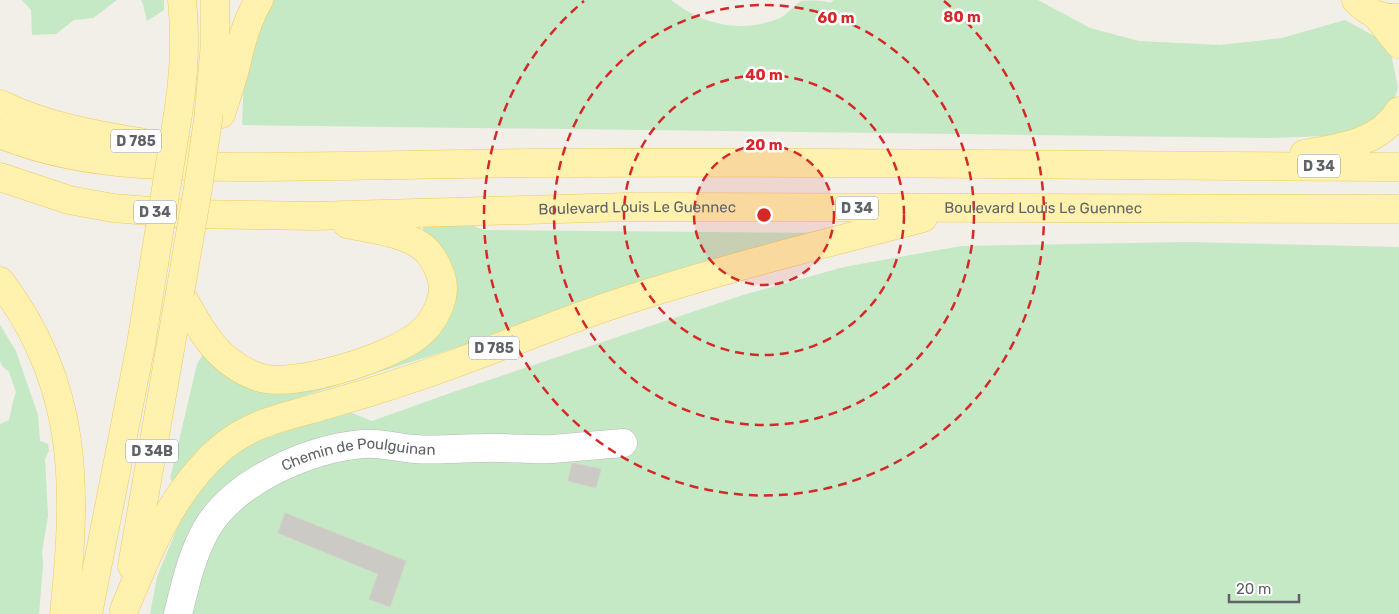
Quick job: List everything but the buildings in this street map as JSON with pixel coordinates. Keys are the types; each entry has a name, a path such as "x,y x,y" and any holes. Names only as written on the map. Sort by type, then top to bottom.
{"main road":[{"name":"D 785","path":"88,614 142,344 178,114 184,62 182,0"},
{"path":"215,0 215,113"},
{"path":"215,113 234,70 243,35 259,0"},
{"path":"1377,11 1399,44"},
{"name":"D 785","path":"0,104 42,122 69,129 276,167"},
{"path":"1240,166 1346,146 1375,136 1386,127 1399,111"},
{"name":"D 34B","path":"124,612 198,188 215,113"},
{"name":"D 34","path":"0,134 38,148 97,160 167,166 276,167 504,163 736,162 1399,167"},
{"name":"Boulevard Louis Le Guennec","path":"0,178 69,200 113,208 188,214 314,216 627,207 1399,209"},
{"name":"D 785","path":"124,612 149,551 188,483 219,450 257,425 278,417 393,385 610,306 681,283 955,209"},
{"path":"180,293 210,344 238,368 260,378 284,380 347,367 375,357 417,336 429,325 441,303 443,282 428,251 419,244 401,237 314,216"},
{"path":"0,281 25,316 43,352 60,402 68,441 72,513 64,614"}],"street":[{"name":"Chemin de Poulguinan","path":"178,614 195,554 218,512 236,495 258,480 304,458 331,449 364,444 415,449 550,449 623,443"}],"green space":[{"path":"22,0 117,0 93,18 74,20 56,34 32,35 31,10"},
{"path":"141,0 164,0 164,10 147,21"},
{"path":"272,0 671,0 696,16 709,21 737,26 766,23 780,18 801,1 830,3 834,0 1038,0 1090,28 1139,41 1220,45 1282,38 1345,20 1376,37 1391,53 1398,88 1391,109 1373,124 1338,137 1269,138 242,125 244,75 256,32"},
{"path":"466,223 483,230 831,233 608,300 281,403 176,484 170,479 197,364 204,353 258,387 449,316 421,237 424,225"},
{"path":"1187,242 1399,247 1399,614 150,614 157,577 188,502 216,467 253,443 294,428 350,412 372,421 743,295 844,267 961,246"},
{"path":"0,325 16,351 38,415 40,441 48,444 49,451 45,459 48,516 42,552 43,565 39,614 0,614 0,424 9,420 16,392 9,372 2,366 0,361"}]}
